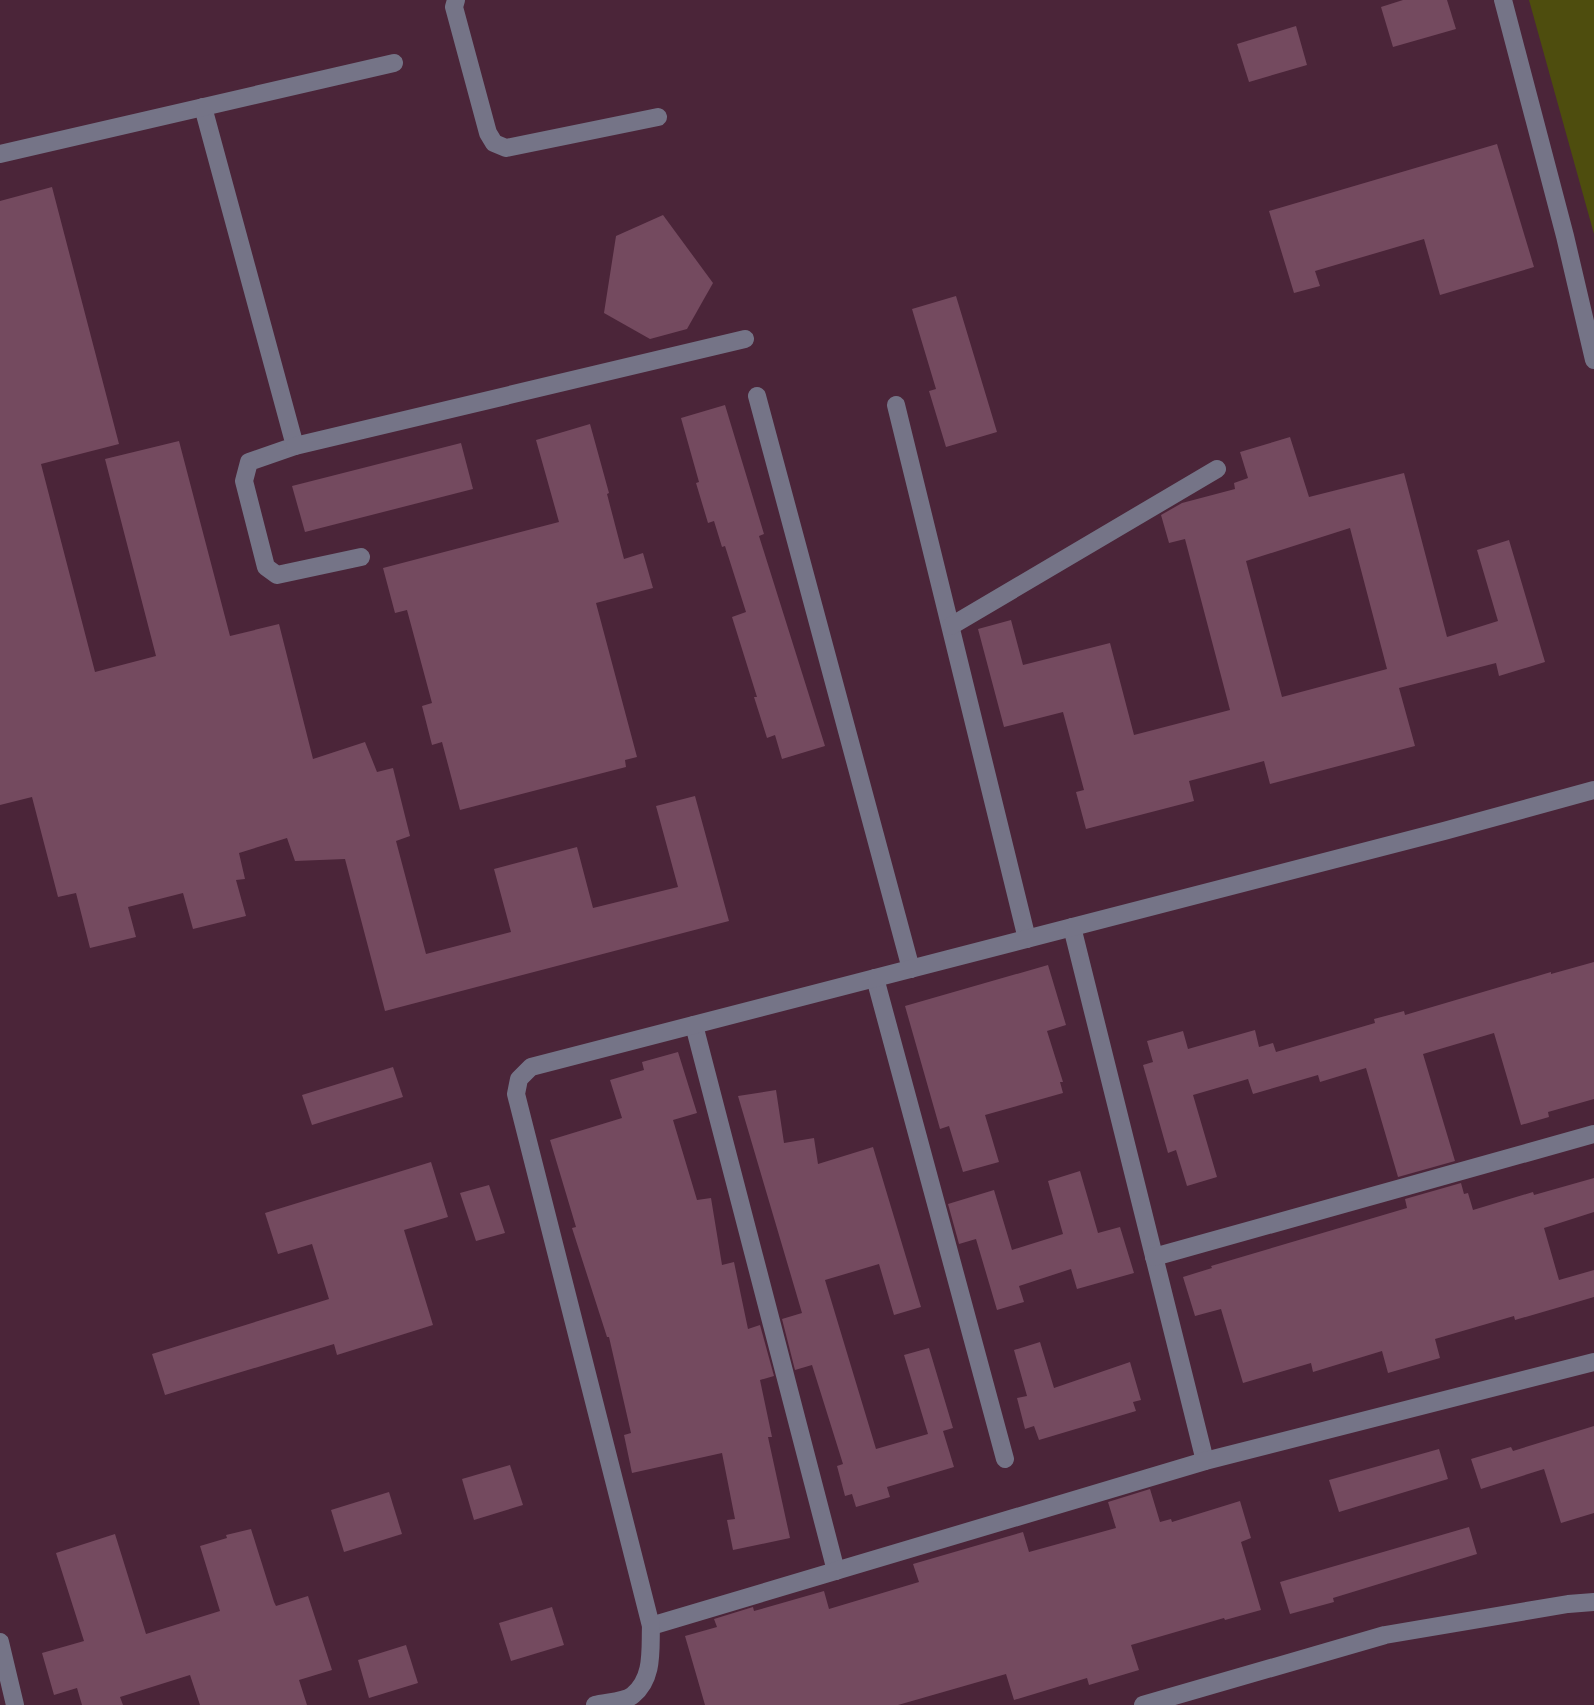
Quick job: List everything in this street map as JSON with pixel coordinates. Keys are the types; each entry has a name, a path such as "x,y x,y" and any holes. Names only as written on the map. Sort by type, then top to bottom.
{"street":[{"path":"456,0 454,7 488,133 494,143 506,148 657,117"},
{"path":"1503,0 1565,236 1594,359"},
{"path":"0,154 394,63"},
{"path":"203,107 295,446"},
{"path":"361,557 277,575 266,566 244,481 249,463 295,446 745,339"},
{"path":"757,396 911,969"},
{"path":"896,405 1027,939"},
{"path":"951,626 1217,469"},
{"path":"595,1705 632,1696 642,1684 650,1667 651,1626 516,1094 519,1079 531,1067 1594,790"},
{"path":"1072,927 1205,1461"},
{"path":"874,978 1005,1459"},
{"path":"694,1025 836,1571"},
{"path":"1154,1257 1594,1134"},
{"path":"651,1626 1205,1461 1594,1362"},
{"path":"1143,1705 1385,1635 1594,1602"},
{"path":"0,1642 15,1705"}],"shaded area":[{"path":"1529,0 1594,0 1594,234"}],"building":[{"path":"1403,0 1447,0 1456,29 1393,47 1381,7"},
{"path":"1296,26 1307,65 1249,82 1237,44"},
{"path":"1497,144 1534,267 1440,295 1424,239 1315,271 1320,286 1294,293 1269,211"},
{"path":"52,187 119,444 41,464 95,672 156,656 105,459 179,441 230,636 279,624 313,759 365,742 377,772 393,768 410,836 396,841 426,954 511,932 494,869 577,847 593,908 678,887 656,806 695,796 729,921 385,1011 345,859 295,861 287,838 239,853 245,879 236,880 246,916 193,929 183,893 128,907 136,937 90,948 76,893 58,897 32,797 0,805 0,201"},
{"path":"663,215 713,283 687,329 650,339 604,313 616,236"},
{"path":"956,296 997,432 946,447 929,391 936,389 912,309"},
{"path":"725,405 764,534 759,536 825,746 782,759 775,735 767,738 754,697 757,697 732,617 746,612 725,546 722,547 714,521 708,523 681,418"},
{"path":"590,424 624,559 643,553 653,588 596,603 637,757 625,760 626,767 460,810 442,742 432,745 422,706 432,703 407,610 395,613 383,568 559,522 536,440"},
{"path":"1290,437 1309,497 1404,473 1447,637 1498,621 1477,550 1509,540 1545,662 1499,676 1496,663 1399,688 1415,746 1270,784 1264,761 1189,781 1194,801 1086,829 1076,792 1084,790 1063,712 1004,727 978,629 1011,620 1023,665 1110,643 1134,735 1230,710 1185,539 1169,543 1161,515 1182,503 1235,489 1234,483 1248,478 1240,452","holes":["1350,528 1387,669 1282,697 1246,561"]},
{"path":"461,443 473,489 305,532 292,486"},
{"path":"1594,962 1594,1099 1548,1112 1549,1117 1521,1125 1494,1033 1423,1054 1455,1161 1398,1177 1366,1068 1320,1082 1318,1075 1253,1094 1248,1079 1193,1095 1217,1177 1187,1186 1176,1150 1168,1153 1143,1065 1153,1062 1147,1041 1183,1031 1188,1049 1255,1030 1259,1047 1273,1043 1276,1052 1375,1023 1374,1019 1404,1011 1405,1015"},
{"path":"1048,965 1066,1025 1047,1031 1063,1082 1060,1082 1063,1093 985,1115 999,1162 963,1172 949,1126 940,1129 905,1006"},
{"path":"678,1052 697,1113 673,1120 697,1200 711,1198 722,1265 734,1262 748,1329 760,1325 774,1376 760,1380 772,1437 768,1437 790,1538 733,1550 727,1520 735,1519 722,1453 632,1473 624,1435 631,1433 609,1337 572,1228 576,1227 550,1140 622,1118 610,1080 644,1070 642,1062"},
{"path":"393,1067 403,1097 312,1125 302,1095"},
{"path":"776,1090 784,1143 814,1138 818,1164 873,1147 921,1307 894,1315 879,1264 825,1280 876,1449 928,1434 904,1355 929,1348 953,1428 943,1431 954,1467 887,1487 890,1497 856,1507 852,1494 845,1496 837,1466 843,1464 812,1365 795,1370 782,1319 802,1313 738,1096"},
{"path":"431,1162 448,1217 404,1230 433,1325 337,1355 334,1344 165,1395 152,1354 329,1299 312,1244 278,1254 265,1213"},
{"path":"1080,1171 1098,1233 1120,1227 1134,1273 1077,1289 1071,1269 1019,1286 1024,1302 997,1310 976,1239 959,1244 948,1204 994,1190 1012,1250 1063,1234 1048,1181"},
{"path":"1594,1178 1594,1212 1544,1228 1559,1280 1594,1270 1594,1297 1435,1339 1440,1358 1388,1373 1382,1351 1313,1372 1311,1363 1243,1383 1221,1309 1195,1316 1183,1277 1212,1268 1211,1266 1407,1208 1405,1199 1461,1183 1464,1194 1468,1193 1473,1210"},
{"path":"489,1185 505,1233 476,1241 460,1193"},
{"path":"1040,1342 1054,1388 1130,1362 1141,1400 1133,1402 1136,1411 1039,1440 1034,1426 1025,1429 1017,1398 1027,1396 1014,1350"},
{"path":"1594,1426 1594,1513 1561,1523 1544,1469 1481,1489 1471,1459 1511,1447 1513,1451"},
{"path":"1439,1449 1448,1479 1339,1512 1329,1480"},
{"path":"510,1465 523,1505 474,1520 462,1479"},
{"path":"1150,1489 1160,1522 1171,1519 1172,1522 1240,1501 1251,1538 1241,1542 1261,1610 1131,1645 1139,1670 1089,1685 1087,1678 1014,1700 1006,1674 898,1705 705,1705 685,1636 717,1627 714,1619 753,1607 754,1611 824,1591 829,1609 919,1582 913,1564 1023,1532 1029,1552 1116,1528 1108,1502"},
{"path":"389,1492 402,1534 344,1552 331,1510"},
{"path":"1469,1527 1477,1554 1290,1614 1280,1582"},
{"path":"251,1529 276,1606 308,1596 332,1670 299,1680 307,1705 200,1705 190,1675 120,1697 123,1705 82,1705 77,1688 54,1695 42,1653 84,1641 56,1553 115,1534 146,1634 220,1611 200,1546 227,1538 226,1535"},
{"path":"552,1607 564,1645 511,1661 499,1623"},
{"path":"406,1645 418,1683 369,1698 358,1660"}]}
